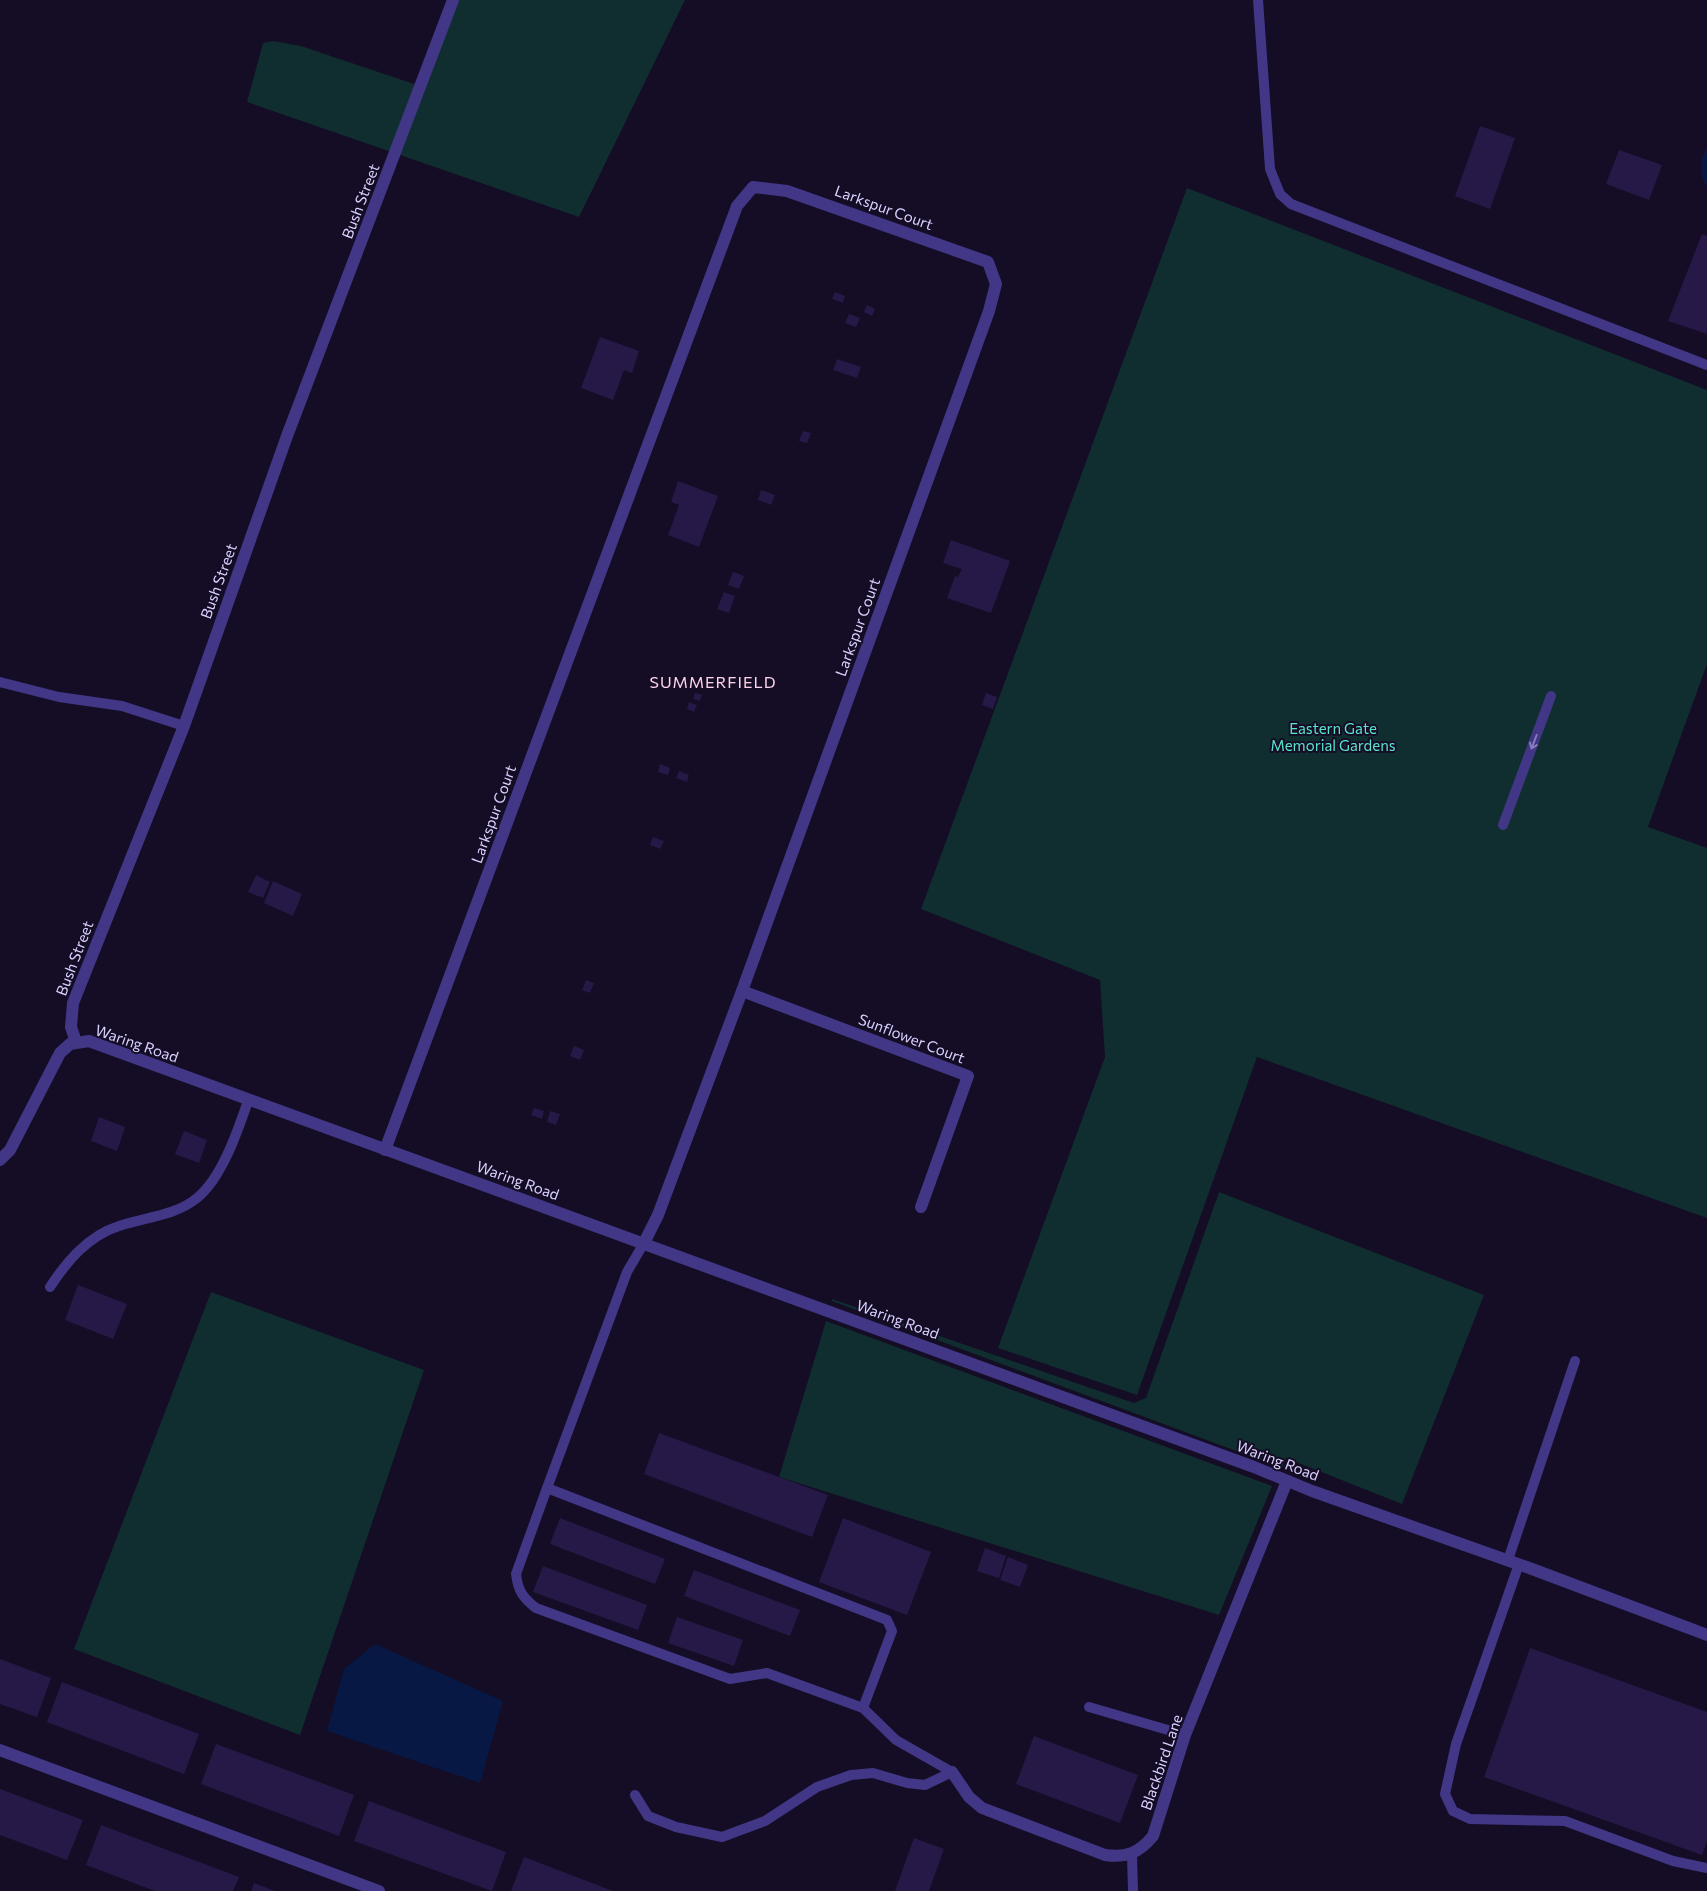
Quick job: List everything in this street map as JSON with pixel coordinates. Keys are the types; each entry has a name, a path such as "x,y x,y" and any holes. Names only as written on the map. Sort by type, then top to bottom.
{"street":[{"name":"Bush Street","path":"76,1042 71,1027 73,1003 184,726 287,436 453,0"},
{"name":"Larkspur Court","path":"385,1150 737,206 753,187 787,190 988,262 996,284 990,311 742,991 658,1215 644,1243"},
{"name":"Sunflower Court","path":"742,991 968,1076 921,1207"},
{"name":"Waring Road","path":"76,1042 89,1041 248,1101 644,1243 1287,1481 1514,1562 1707,1635"},
{"path":"2,1159 10,1150 60,1053 76,1042"},
{"name":"Blackbird Lane","path":"1132,1854 1144,1847 1153,1836 1185,1735 1287,1481"},
{"path":"0,1750 380,1891"},
{"path":"952,1772 969,1798 982,1808 1104,1855 1118,1857 1132,1854"}],"lane":[{"path":"1258,0 1270,169 1280,194 1291,204 1707,365"},
{"path":"0,682 59,698 122,706 184,726"},
{"path":"1503,825 1552,696"},
{"path":"50,1287 66,1261 107,1231 183,1208 199,1197 222,1163 248,1101"},
{"path":"644,1243 627,1272 516,1574 518,1588 524,1599 536,1608 730,1679 767,1673 863,1708 896,1740 952,1772"},
{"path":"1575,1362 1456,1744 1446,1794 1453,1811 1470,1819 1566,1821 1673,1860 1707,1868"},
{"path":"547,1488 887,1620 892,1631 863,1708"},
{"path":"1089,1708 1185,1735"},
{"path":"634,1795 648,1816 676,1827 722,1837 765,1821 817,1787 851,1776 873,1773 907,1783 925,1785 952,1772"},
{"path":"1132,1854 1133,1891"}],"green space":[{"path":"453,0 685,0 579,217 247,102 263,43 273,41 301,46 420,86"},
{"name":"Eastern Gate Memorial Gardens","path":"1187,188 1707,390 1707,664 1648,827 1707,848 1707,1218 1257,1057 1137,1395 998,1348 1105,1057 1100,980 921,909"},
{"path":"1219,1192 1484,1295 1402,1504 1286,1458 1282,1468 832,1301 832,1299 1134,1403 1146,1398"},
{"path":"211,1292 424,1370 300,1735 74,1649"},
{"path":"826,1321 1272,1486 1219,1615 779,1477"}],"water":[{"path":"1707,148 1707,188 1703,178 1701,163"},
{"path":"375,1644 503,1701 480,1783 327,1731 344,1669"}],"building":[{"path":"1480,126 1515,138 1490,209 1455,196"},
{"path":"1619,150 1662,165 1649,200 1606,184"},
{"path":"1702,234 1707,236 1707,334 1668,321"},
{"path":"835,292 845,296 843,303 832,299"},
{"path":"867,305 875,309 872,316 864,312"},
{"path":"849,314 860,318 856,327 845,323"},
{"path":"600,337 639,351 632,373 624,370 613,400 581,388"},
{"path":"837,359 861,367 857,378 833,370"},
{"path":"803,431 811,433 807,443 799,441"},
{"path":"678,481 718,496 699,547 668,535 679,505 671,502"},
{"path":"761,490 775,495 771,505 758,500"},
{"path":"951,540 1010,561 991,613 947,598 955,576 958,577 962,569 943,563"},
{"path":"733,572 744,576 739,589 728,585"},
{"path":"724,592 735,596 729,613 717,609"},
{"path":"695,693 702,695 700,701 693,699"},
{"path":"986,693 997,697 993,709 982,705"},
{"path":"689,702 697,705 694,712 687,709"},
{"path":"660,764 670,768 668,775 658,772"},
{"path":"679,771 689,775 687,782 676,778"},
{"path":"653,837 664,841 660,849 650,845"},
{"path":"256,875 270,882 263,898 248,892"},
{"path":"273,881 302,894 293,916 264,903"},
{"path":"586,980 594,983 590,993 582,990"},
{"path":"574,1046 584,1050 580,1060 570,1056"},
{"path":"534,1108 544,1111 542,1119 531,1115"},
{"path":"550,1111 560,1114 556,1125 547,1122"},
{"path":"99,1117 125,1127 117,1151 91,1141"},
{"path":"184,1131 207,1140 199,1163 175,1154"},
{"path":"78,1285 127,1304 113,1339 65,1320"},
{"path":"659,1433 828,1495 812,1537 644,1474"},
{"path":"560,1518 665,1559 655,1584 550,1544"},
{"path":"843,1518 931,1552 907,1615 819,1582"},
{"path":"985,1548 1006,1556 999,1578 977,1571"},
{"path":"1008,1557 1028,1565 1020,1587 1000,1580"},
{"path":"543,1566 647,1605 638,1630 533,1592"},
{"path":"694,1570 800,1610 790,1636 684,1596"},
{"path":"677,1617 743,1640 734,1666 668,1643"},
{"path":"1530,1648 1707,1712 1707,1842 1702,1855 1484,1777"},
{"path":"0,1659 51,1678 37,1717 0,1704"},
{"path":"62,1682 199,1734 184,1774 47,1722"},
{"path":"1034,1736 1138,1775 1120,1823 1016,1784"},
{"path":"216,1744 354,1795 339,1836 201,1784"},
{"path":"0,1789 83,1820 67,1860 0,1835"},
{"path":"369,1801 506,1852 492,1891 354,1841"},
{"path":"101,1825 239,1877 233,1891 155,1891 86,1865"},
{"path":"914,1838 944,1849 929,1891 895,1891"},
{"path":"524,1857 613,1891 511,1891"},
{"path":"254,1883 275,1891 251,1891"}],"district":[{"name":"SUMMERFIELD","path":"713,681"}]}
